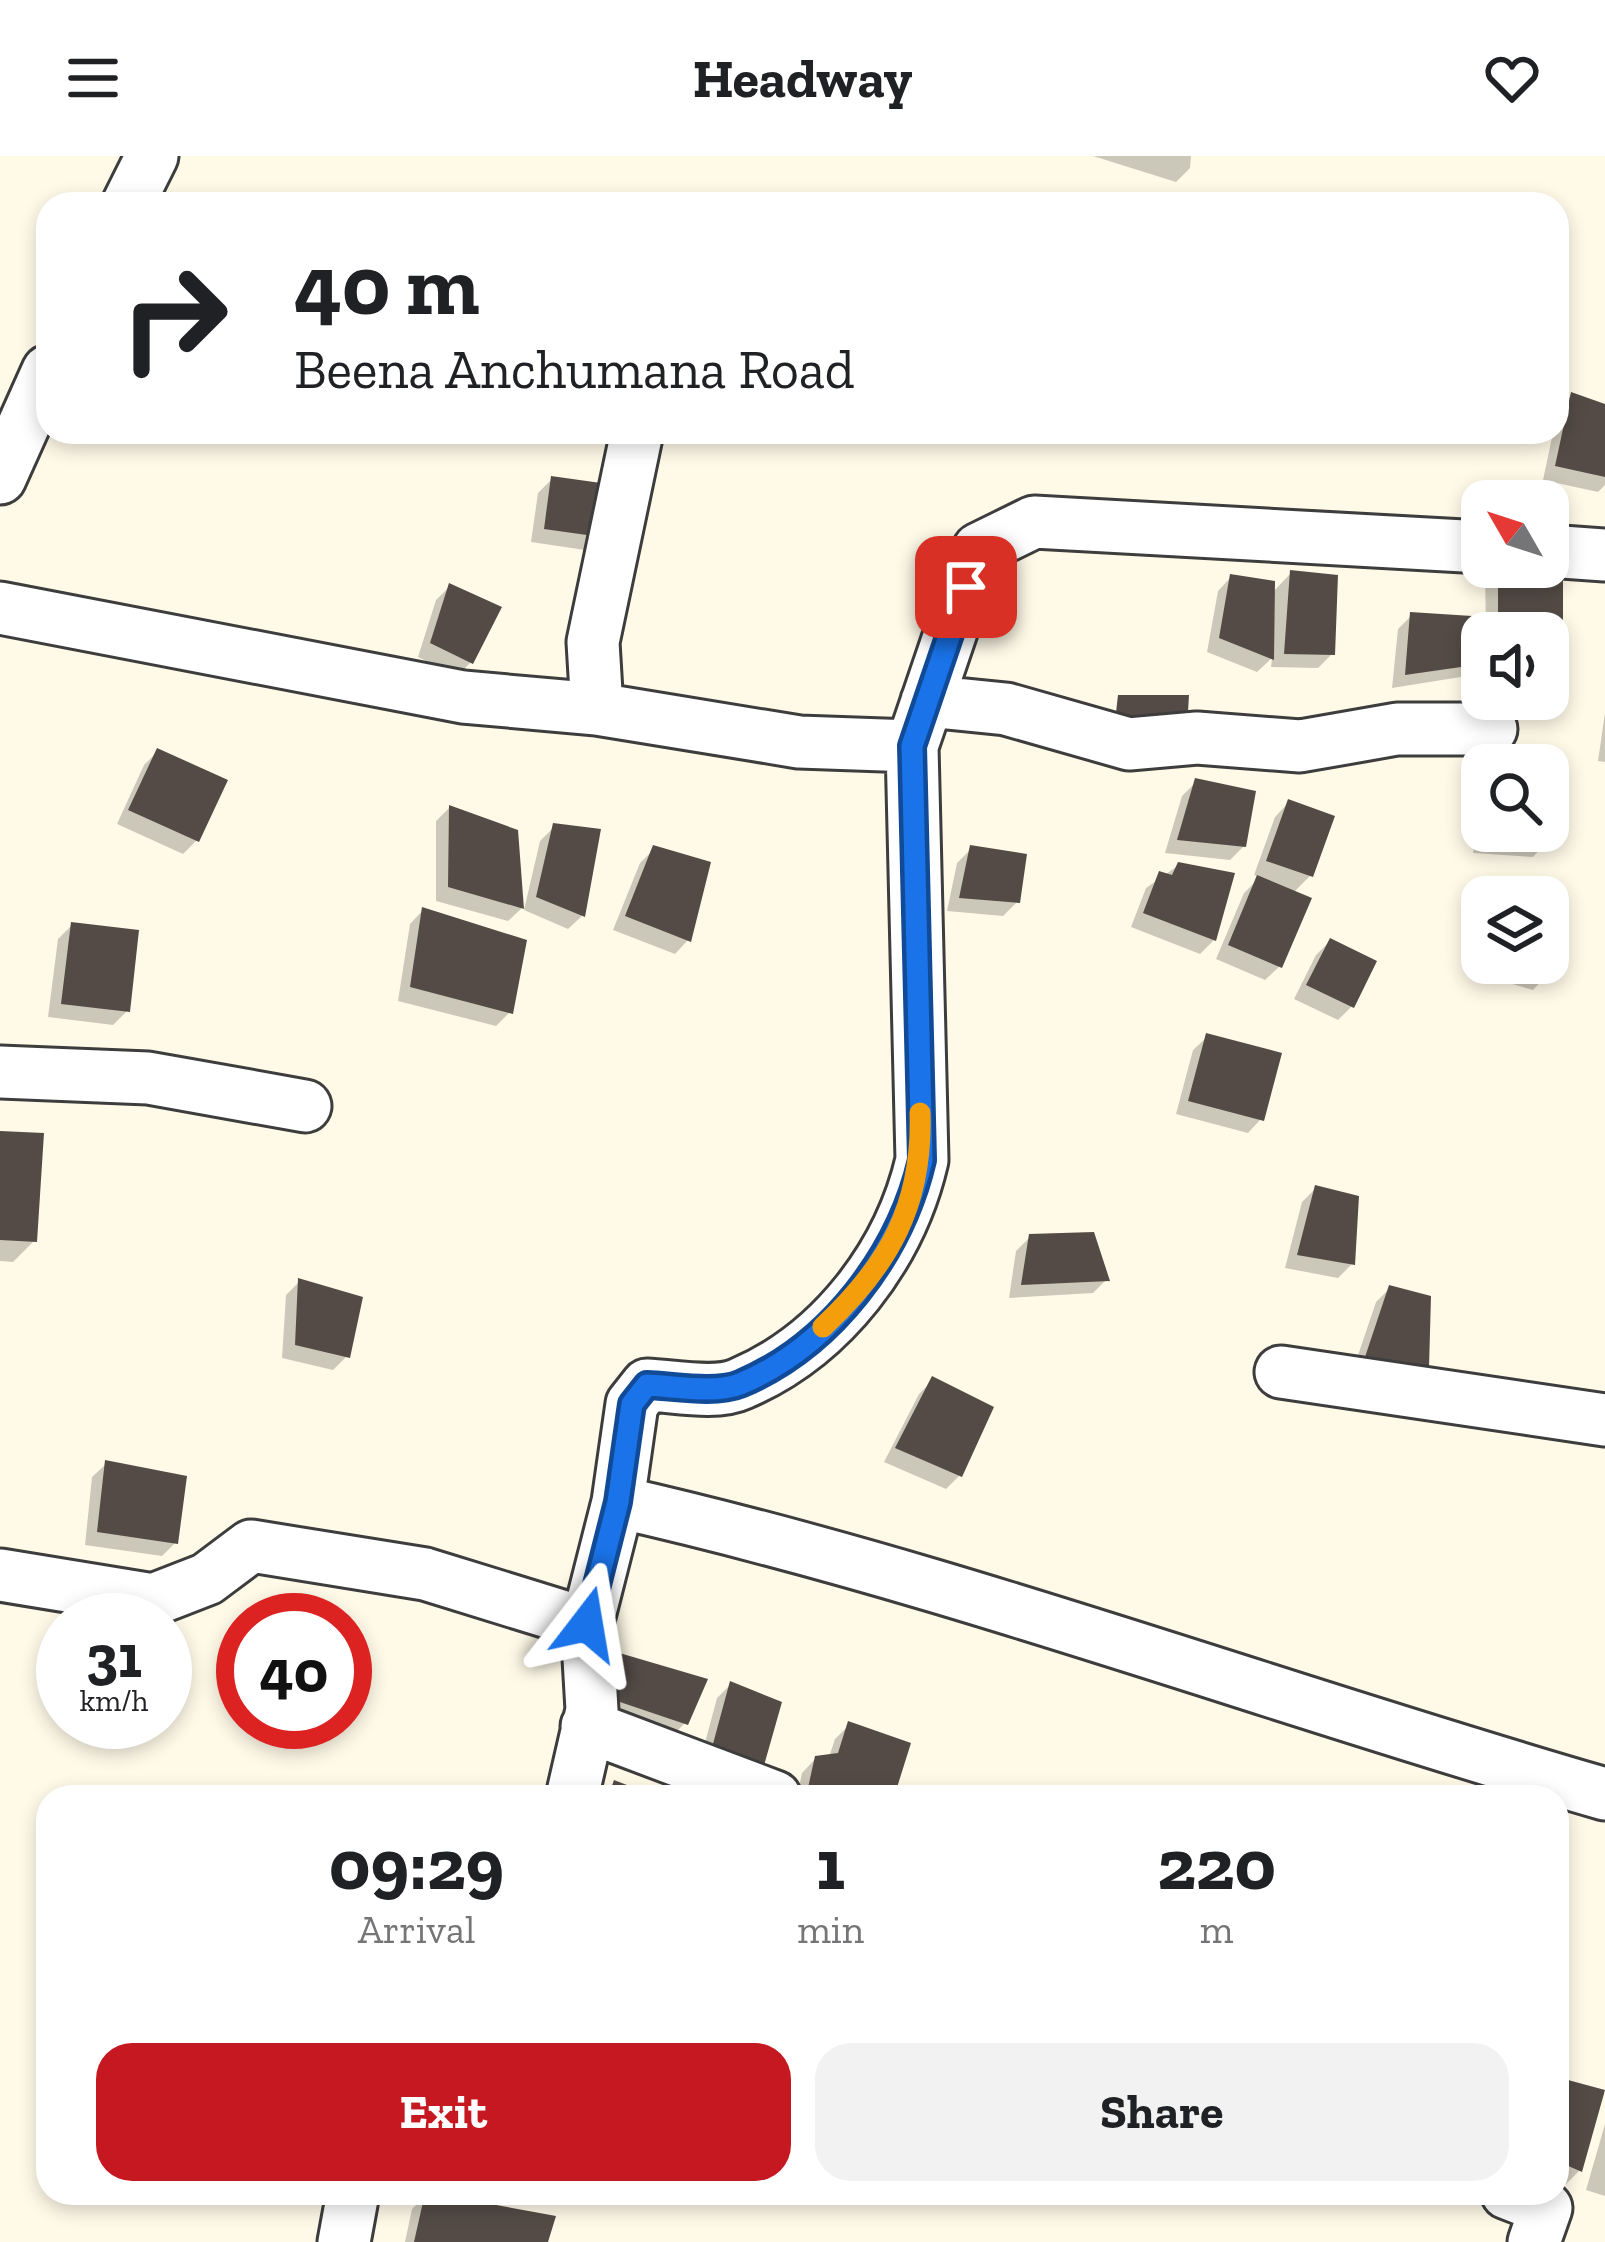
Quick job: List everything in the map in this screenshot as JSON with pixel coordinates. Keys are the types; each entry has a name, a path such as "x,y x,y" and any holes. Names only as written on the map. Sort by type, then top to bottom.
{"street":[{"path":"134,192 152,156"},
{"path":"0,478 36,398"},
{"path":"597,709 593,641 635,444"},
{"path":"575,1785 592,1710 587,1624 618,1502 632,1404 647,1385 736,1387 778,1360 864,1288 913,1198 922,1160 920,723 979,549 1034,522 1461,546"},
{"path":"1569,552 1605,555"},
{"path":"0,608 463,697 597,709 799,742 1006,709 1129,744 1197,738 1300,746 1397,729 1491,729"},
{"path":"0,1072 148,1078 305,1106"},
{"path":"1281,1372 1605,1420"},
{"path":"618,1502 864,1562 1389,1732 1605,1794"},
{"path":"0,1575 152,1600 207,1579 250,1546 425,1574 587,1624"},
{"path":"587,1726 743,1785"},
{"path":"344,2242 351,2205"},
{"path":"1534,2242 1546,2207 1540,2205"}],"building":[{"path":"1571,392 1605,404 1605,477 1555,466 1560,444 1569,444"},
{"path":"551,476 608,484 601,537 544,529"},
{"path":"1290,570 1338,575 1335,655 1284,654"},
{"path":"1230,574 1275,581 1274,660 1219,638"},
{"path":"449,583 502,607 473,664 430,643"},
{"path":"1498,588 1563,588 1563,612 1498,612"},
{"path":"1410,612 1461,615 1461,667 1405,675"},
{"path":"1118,695 1189,695 1187,729 1114,730"},
{"path":"157,748 228,780 199,842 128,810"},
{"path":"1195,778 1256,791 1246,847 1177,840"},
{"path":"1288,799 1335,816 1313,877 1266,861"},
{"path":"449,805 518,830 524,909 448,887"},
{"path":"553,823 601,829 585,917 536,897"},
{"path":"653,845 711,862 691,942 625,916"},
{"path":"970,845 1027,854 1020,903 959,898"},
{"path":"1178,862 1235,873 1216,941 1143,913 1159,871 1172,875"},
{"path":"1257,875 1312,898 1282,968 1228,945"},
{"path":"422,907 527,940 513,1014 410,987"},
{"path":"71,922 139,930 130,1012 61,1004"},
{"path":"1330,938 1377,961 1354,1008 1306,985"},
{"path":"1206,1033 1282,1053 1264,1121 1188,1101"},
{"path":"0,1131 44,1133 37,1242 0,1240"},
{"path":"1315,1185 1359,1196 1355,1265 1297,1255"},
{"path":"1094,1232 1110,1281 1021,1285 1029,1234"},
{"path":"298,1278 363,1297 350,1358 295,1345"},
{"path":"1389,1285 1431,1296 1429,1368 1364,1360"},
{"path":"932,1376 994,1407 962,1477 895,1448"},
{"path":"105,1460 187,1476 178,1544 97,1532"},
{"path":"616,1652 708,1679 688,1725 617,1701"},
{"path":"730,1681 782,1702 759,1783 707,1766"},
{"path":"848,1721 911,1743 898,1785 809,1785 815,1756 838,1753"},
{"path":"1569,2080 1605,2090 1582,2172 1569,2166"},
{"path":"422,2205 496,2205 556,2216 548,2242 414,2242"}],"slow traffic":[{"path":"823,1327 864,1288 913,1198 922,1160 920,1113"}],"route":[{"path":"587,1624 618,1502 632,1404 647,1385 736,1387 822,1328 864,1288 913,1198 922,1160 912,746 966,587"}]}
